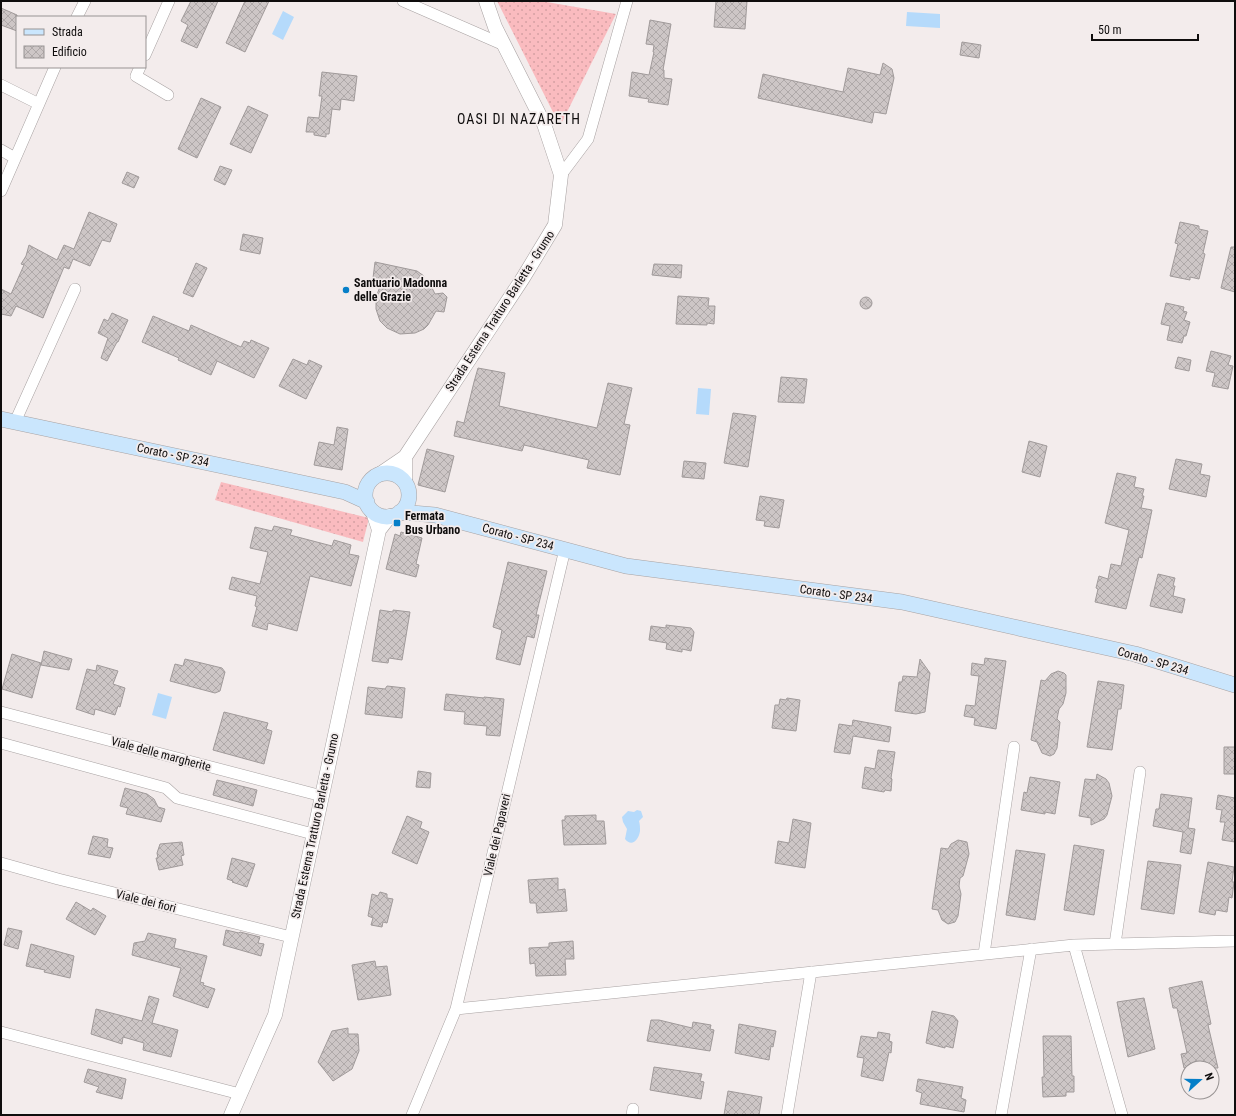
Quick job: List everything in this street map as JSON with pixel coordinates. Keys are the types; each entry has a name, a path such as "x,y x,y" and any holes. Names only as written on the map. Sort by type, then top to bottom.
{"main road":[{"name":"Corato - SP 234","path":"8,420 345,492 370,507 379,515 435,515 626,566 902,602 1136,654 1235,685"},
{"name":"Corato - SP 234","path":"374,478 387,473 400,477 406,487 435,515"},
{"path":"345,492 374,478"},
{"path":"370,507 365,495 366,488 374,478"},
{"path":"395,514 407,503 406,487"}],"street":[{"path":"78,16 85,1"},
{"path":"146,53 169,1"},
{"path":"403,1 504,44"},
{"name":"Strada Esterna Tratturo Barletta - Grumo","path":"374,478 404,457 523,278 555,225 561,175 544,124 495,27 486,1"},
{"path":"561,175 588,139 627,1"},
{"path":"1,191 55,68"},
{"path":"140,68 136,76 168,95"},
{"path":"1,86 39,104"},
{"path":"1,150 15,158"},
{"path":"8,420 75,289"},
{"path":"404,457 406,487"},
{"path":"370,507 379,530"},
{"name":"Strada Esterna Tratturo Barletta - Grumo","path":"231,1115 275,1015 379,530 395,514"},
{"name":"Viale dei Papaveri","path":"412,1115 456,1009 565,549"},
{"name":"Viale delle margherite","path":"1,712 322,796"},
{"path":"1,743 166,788 177,798 313,834"},
{"path":"984,954 1014,748"},
{"path":"1115,944 1140,772"},
{"name":"Viale dei fiori","path":"1,863 58,880 291,937"},
{"path":"456,1009 1074,945 1235,941"},
{"path":"1074,945 1122,1115"},
{"path":"1002,1115 1031,950"},
{"path":"787,1115 811,972"},
{"path":"1,1032 240,1094"}],"shaded area":[{"path":"497,1 541,1 616,14 560,126"},
{"path":"221,482 369,518 363,542 215,500"}],"water":[{"path":"283,11 294,17 283,40 272,34"},
{"path":"907,12 940,14 940,28 906,26"},
{"path":"698,388 711,389 709,415 696,414"},
{"path":"158,693 172,697 166,719 152,715"},
{"path":"637,810 641,811 643,817 639,821 640,831 637,839 633,843 630,843 625,839 627,829 622,817 628,811 634,812"}],"building":[{"path":"191,1 218,1 197,48 181,41 188,25 181,21"},
{"path":"245,1 269,1 245,52 226,43"},
{"path":"716,1 747,1 745,29 714,27"},
{"path":"1,8 17,15 16,31 1,25"},
{"path":"650,20 671,24 663,70 664,78 672,79 668,105 648,102 649,99 629,96 632,72 649,75 654,52 654,45 646,44"},
{"path":"962,42 981,45 979,58 960,55"},
{"path":"883,63 892,69 894,78 886,114 874,112 872,123 758,98 763,74 843,92 848,68 880,75"},
{"path":"322,72 357,76 354,101 341,99 340,110 332,109 329,134 326,134 326,137 314,135 314,132 306,132 308,117 319,118 322,96 319,96"},
{"path":"201,98 221,107 197,158 178,149"},
{"path":"248,106 268,115 251,153 230,144"},
{"path":"220,166 232,170 225,185 214,180"},
{"path":"127,172 139,177 134,188 122,183"},
{"path":"89,212 117,224 110,242 102,240 90,266 73,259 69,269 64,267 43,318 16,306 11,316 1,314 1,289 11,294 24,265 21,264 26,256 29,245 57,260 64,245 74,249"},
{"path":"1180,222 1199,226 1199,229 1208,231 1203,253 1205,254 1199,279 1190,277 1190,280 1170,276 1178,244 1175,243"},
{"path":"243,234 263,238 260,254 240,250"},
{"path":"1231,247 1235,247 1235,292 1221,288"},
{"path":"375,262 417,271 424,276 423,278 435,294 443,293 447,297 444,312 436,311 428,325 424,329 415,333 400,334 387,328 380,321 376,309 376,297 383,279 373,278"},
{"path":"196,263 207,268 193,297 183,293"},
{"path":"654,264 682,265 681,278 652,275"},
{"path":"678,296 709,298 708,306 715,306 714,324 676,324"},
{"path":"866,297 870,299 872,303 870,307 866,309 862,307 860,303 862,299"},
{"path":"1166,303 1184,307 1183,311 1187,312 1184,320 1190,322 1186,336 1184,336 1182,343 1167,340 1170,326 1161,324"},
{"path":"112,313 128,320 107,361 101,358 108,338 98,333 104,319 108,321"},
{"path":"153,316 189,331 191,325 241,347 244,341 250,343 251,340 269,348 254,378 217,361 211,375 178,360 179,358 142,342"},
{"path":"1211,351 1231,356 1228,365 1233,366 1228,389 1212,386 1215,373 1206,371"},
{"path":"1178,357 1191,360 1189,371 1175,368"},
{"path":"293,359 307,365 309,360 322,366 306,399 279,386"},
{"path":"478,368 505,373 499,406 597,428 608,383 632,388 624,424 630,425 620,475 587,468 589,460 524,445 522,451 454,436 457,421 464,423"},
{"path":"781,377 807,379 804,403 778,402"},
{"path":"733,413 756,416 748,467 724,463"},
{"path":"337,427 348,429 342,470 314,465 319,442 334,445"},
{"path":"1029,441 1047,446 1040,477 1022,472"},
{"path":"427,449 454,456 445,492 418,485"},
{"path":"1176,459 1202,464 1200,474 1210,476 1206,497 1169,489"},
{"path":"684,461 706,463 704,479 682,477"},
{"path":"1117,473 1136,477 1134,487 1144,489 1141,508 1152,510 1142,558 1139,557 1126,609 1095,602 1099,576 1108,579 1111,564 1121,566 1129,530 1105,523"},
{"path":"760,496 784,500 779,528 764,526 765,521 756,520"},
{"path":"274,526 292,530 290,535 332,546 334,540 351,545 349,554 359,556 351,586 310,576 297,631 268,623 267,630 252,626 257,607 255,606 257,596 229,589 232,577 260,584 268,552 250,548 255,527 272,531"},
{"path":"401,532 422,538 416,564 419,565 416,577 386,569 395,534 400,536"},
{"path":"508,562 547,571 536,615 539,615 534,638 527,636 520,665 496,659 502,630 493,627"},
{"path":"1158,574 1175,578 1173,596 1185,599 1182,613 1150,606"},
{"path":"380,610 410,612 402,660 389,658 388,663 372,661"},
{"path":"666,625 691,628 694,632 691,651 682,649 682,652 666,649 667,643 649,640 651,626 666,628"},
{"path":"44,651 72,659 69,670 41,665"},
{"path":"12,654 41,663 32,698 2,689"},
{"path":"985,658 1006,661 996,729 974,725 975,718 964,716 966,705 975,706 979,676 971,675 972,663 984,665"},
{"path":"185,659 222,668 225,672 220,691 215,693 170,681 175,664 183,666"},
{"path":"920,659 930,673 925,712 916,714 895,711 899,682 902,682 903,676 917,677"},
{"path":"97,665 118,671 113,684 125,688 120,707 118,706 115,715 95,709 94,715 76,709 87,669 96,671"},
{"path":"1058,671 1066,675 1066,693 1063,704 1059,709 1057,719 1060,722 1057,748 1054,754 1050,756 1042,753 1037,742 1031,740 1041,680 1045,681 1051,674"},
{"path":"1098,681 1124,685 1121,709 1118,709 1112,750 1087,747"},
{"path":"387,686 405,688 402,718 365,714 368,687 385,689"},
{"path":"446,694 504,699 500,736 486,735 487,726 464,724 465,712 444,710"},
{"path":"787,698 800,700 796,731 772,728 775,705 779,705 780,699 786,700"},
{"path":"224,712 268,723 266,729 272,731 264,764 213,750"},
{"path":"853,720 891,727 889,742 853,736 850,754 834,752 839,724 852,726"},
{"path":"1224,747 1235,747 1235,774 1224,774"},
{"path":"878,750 895,752 891,778 891,791 885,790 884,792 862,788 865,767 875,769"},
{"path":"418,771 431,773 430,788 416,787"},
{"path":"1097,774 1106,779 1109,783 1112,796 1107,815 1104,819 1091,825 1091,818 1079,816 1085,779 1096,780"},
{"path":"1030,777 1060,782 1055,814 1021,810 1024,792 1027,793"},
{"path":"217,780 257,790 253,806 213,795"},
{"path":"125,788 147,794 154,799 158,807 165,809 161,822 126,814 128,808 120,806"},
{"path":"1161,794 1192,798 1188,828 1195,829 1191,854 1180,852 1183,832 1153,826 1156,809 1159,809"},
{"path":"1218,795 1235,798 1235,842 1222,840 1225,822 1220,822 1222,810 1216,809"},
{"path":"596,815 596,821 604,821 606,844 564,845 562,820 565,820 565,816"},
{"path":"407,816 422,822 420,828 429,832 417,864 392,853"},
{"path":"793,819 811,823 805,868 775,863 778,841 789,843"},
{"path":"93,836 108,839 107,847 113,848 110,858 88,854"},
{"path":"958,840 967,842 969,854 963,876 960,878 959,886 961,894 958,916 955,922 948,924 942,920 938,910 932,909 941,848 948,849 951,844"},
{"path":"182,842 184,855 181,856 183,865 159,870 156,858 158,858 157,853 160,844"},
{"path":"1074,845 1104,850 1094,915 1064,910"},
{"path":"1016,850 1045,854 1035,920 1006,915"},
{"path":"232,858 255,864 247,887 227,879"},
{"path":"1148,861 1181,865 1174,914 1141,909"},
{"path":"1208,862 1234,867 1232,898 1229,897 1227,912 1216,910 1215,915 1199,912"},
{"path":"558,878 558,890 565,889 567,911 537,913 536,903 530,903 528,880"},
{"path":"380,892 387,894 387,898 393,899 387,923 383,922 382,927 371,925 373,918 368,916 372,894 378,896"},
{"path":"76,902 91,911 93,908 106,916 95,935 66,919"},
{"path":"8,928 22,931 18,949 4,945"},
{"path":"226,930 260,937 258,943 264,944 261,956 223,945"},
{"path":"148,933 176,939 174,948 207,956 200,982 204,983 203,985 215,989 208,1008 173,996 181,968 132,955 134,943 145,941"},
{"path":"573,941 574,959 565,959 566,975 536,976 535,963 530,964 529,948 549,947 549,943"},
{"path":"31,944 74,956 70,978 26,966"},
{"path":"375,961 376,967 387,966 391,995 358,1000 352,965"},
{"path":"1202,981 1211,1024 1208,1025 1216,1060 1182,1060 1181,1054 1187,1053 1177,1008 1173,1008 1169,988"},
{"path":"149,996 159,999 152,1023 178,1030 171,1057 143,1050 144,1043 123,1037 122,1044 91,1034 96,1009 142,1021"},
{"path":"1144,998 1155,1049 1128,1057 1117,1002"},
{"path":"932,1011 954,1016 958,1021 953,1048 945,1046 945,1048 926,1043"},
{"path":"651,1020 659,1020 692,1028 693,1022 711,1025 710,1029 714,1030 710,1051 647,1041"},
{"path":"739,1024 776,1031 773,1047 771,1046 769,1060 735,1053"},
{"path":"348,1028 348,1034 358,1034 359,1051 352,1069 333,1081 318,1062 332,1031"},
{"path":"878,1032 890,1034 889,1041 892,1042 891,1053 889,1052 883,1081 861,1076 864,1058 857,1057 861,1036 877,1038"},
{"path":"1043,1036 1071,1036 1074,1092 1066,1092 1066,1096 1043,1097"},
{"path":"654,1067 702,1074 700,1081 704,1082 701,1099 650,1090"},
{"path":"88,1069 126,1079 122,1099 96,1092 99,1087 84,1082"},
{"path":"918,1079 963,1087 961,1098 966,1100 964,1112 920,1104 922,1093 916,1091"},
{"path":"728,1091 762,1097 759,1115 724,1115"}],"place":[{"name":"Santuario Madonna delle Grazie","path":"346,290"},
{"name":"Fermata Bus Urbano","path":"397,523"}],"district":[{"name":"OASI DI NAZARETH","path":"519,119"}]}
